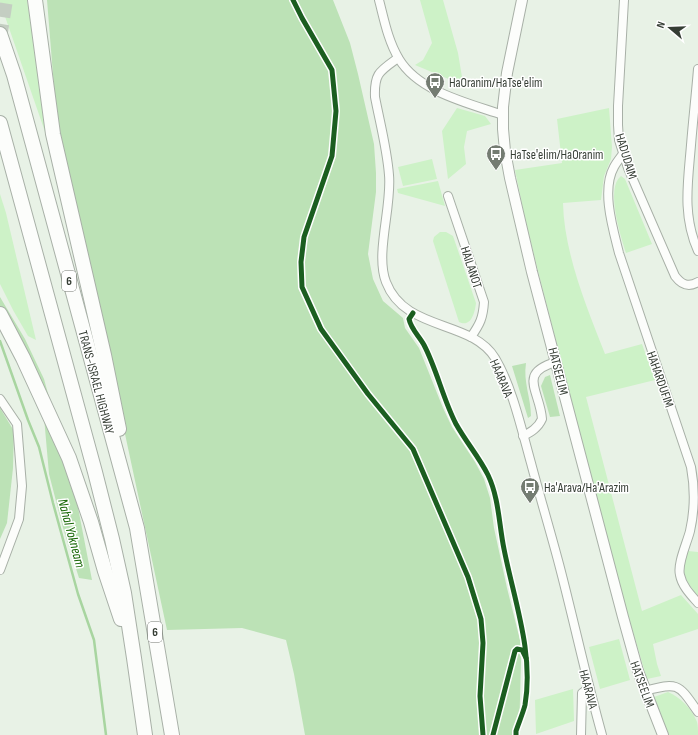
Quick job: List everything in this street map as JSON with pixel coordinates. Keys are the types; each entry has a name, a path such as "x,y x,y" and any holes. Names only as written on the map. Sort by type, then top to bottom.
{"highway":[{"path":"35,0 53,134 104,355 137,528"},
{"name":"TRANS-ISRAEL HIGHWAY","path":"0,34 14,75 137,528 172,735"},
{"name":"TRANS-ISRAEL HIGHWAY","path":"0,123 105,509 124,593 145,735"},
{"path":"0,314 23,358 69,458 91,522 104,571 134,658"}],"street":[{"path":"379,0 392,45 398,58 406,68 419,80 448,96 503,115"},
{"name":"HATSEELIM","path":"522,0 507,73 503,115 505,151 510,178 532,272 612,579 638,671 663,735"},
{"name":"HADUDAIM","path":"624,0 618,125 619,140 623,154 674,276 680,283 687,285 698,282"},
{"name":"HAARAVA","path":"398,58 382,69 375,84 375,97 389,176 389,199 382,264 385,281 391,294 398,302 413,313 471,337 486,346 495,358 512,399 523,436 559,564 602,735"},
{"path":"698,69 687,191 691,232 698,251"},
{"name":"HAHARDUFIM","path":"623,154 614,167 610,179 608,192 611,222 619,253 691,467 695,502 690,529 680,566 680,575 685,587 698,603"},
{"name":"HAILANOT","path":"448,196 484,302 483,315 480,324 471,337"},
{"path":"523,436 536,427 542,419 534,382 534,375 539,368 556,362"},
{"path":"0,399 17,424 22,486 19,519 0,570"},
{"path":"646,691 670,685 677,686 684,691 698,712"},
{"path":"581,735 582,693 589,688"}],"green space":[{"path":"0,0 27,0 52,152 0,2"},
{"path":"47,0 333,0 350,43 374,144 376,192 368,254 373,279 383,301 403,318 405,328 419,348 452,427 475,462 484,479 490,498 494,528 520,640 521,662 519,735 305,735 286,640 242,628 167,630 56,112"},
{"path":"420,0 443,0 458,53 463,83 451,80 415,65 423,60 432,43"},
{"path":"457,108 485,116 491,124 467,131 464,147 466,164 448,179 442,131"},
{"path":"609,108 612,147 611,159 604,176 601,200 563,203 567,241 578,280 605,354 642,344 655,380 586,397 642,611 681,595 698,614 698,629 653,644 661,676 647,679 617,578 538,271 515,170 562,163 557,119"},
{"path":"432,159 437,179 403,186 398,167"},
{"path":"621,176 625,179 652,244 626,253 618,225 614,201 616,182"},
{"path":"438,181 445,206 398,193 397,189"},
{"path":"0,194 6,213 36,340 28,336 0,284"},
{"path":"440,232 446,232 453,236 476,303 472,318 467,323 459,322 433,241 434,237"},
{"path":"0,297 25,339 44,379 75,492 92,580 79,578 63,528 49,474 44,417 0,323"},
{"path":"526,363 526,383 531,416 528,418 512,366"},
{"path":"550,375 560,416 550,417 541,386 545,377"},
{"path":"0,408 14,431 13,468 7,523 0,539"},
{"path":"688,551 698,552 698,596 686,580 684,571"},
{"path":"619,639 630,680 600,689 589,647"},
{"path":"573,689 574,721 536,734 535,700"},
{"path":"668,692 681,700 689,708 697,722 698,735 669,735 654,697"}],"waterway":[{"name":"Nahal Yokneam","path":"0,341 39,447 78,594 94,640 106,735"}],"tunnel":[{"path":"0,38 6,0"}],"cycle path":[{"path":"293,0 332,70 336,111 332,156 304,237 301,262 302,287 321,329 368,394 413,449 468,577 481,619 483,643 480,696 483,735"},
{"path":"413,313 409,319 410,323 429,355 451,414 492,484 504,549 522,627 527,666 525,705 516,735"},
{"path":"493,735 515,651 517,649 522,650 526,658"}],"place":[{"name":"HaOranim/HaTse'elim","path":"435,99"},
{"name":"HaTse'elim/HaOranim","path":"496,171"},
{"name":"Ha'Arava/Ha'Arazim","path":"530,504"}]}
